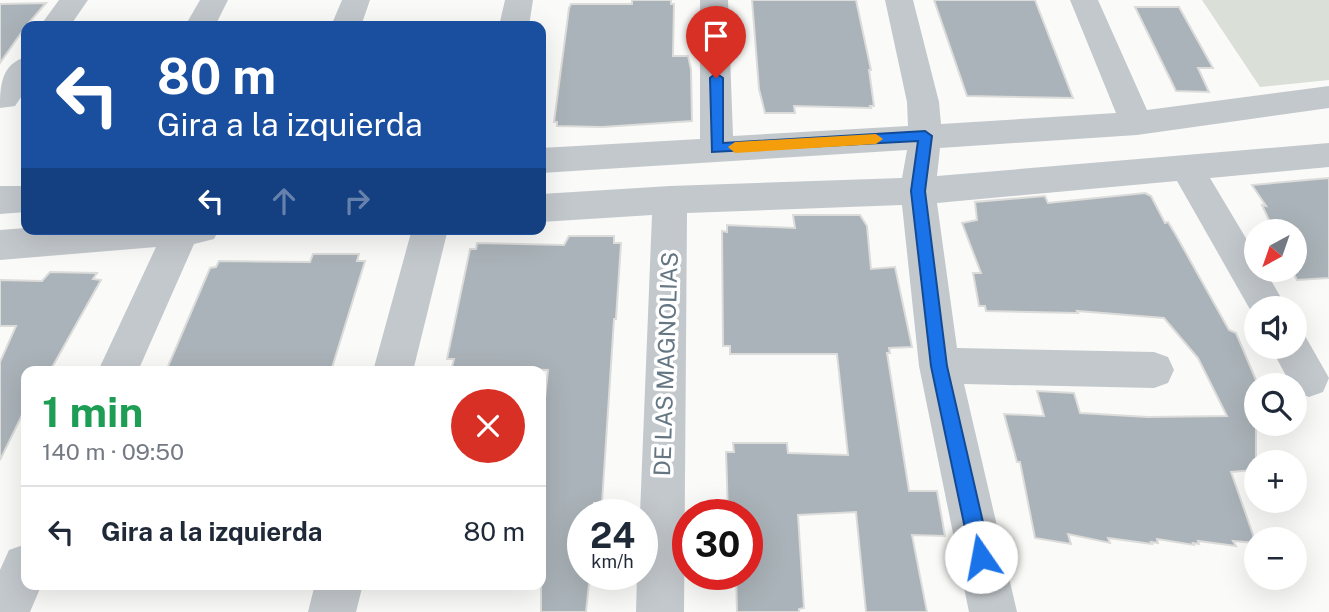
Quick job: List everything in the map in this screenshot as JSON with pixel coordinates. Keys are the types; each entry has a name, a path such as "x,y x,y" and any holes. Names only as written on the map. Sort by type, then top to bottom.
{"street":[{"path":"59,21 74,0"},
{"path":"203,21 214,0"},
{"path":"348,21 356,0"},
{"path":"515,21 519,0"},
{"path":"714,0 716,149"},
{"path":"898,0 923,102 925,136 918,191 939,366 993,612"},
{"path":"1084,0 1137,123"},
{"path":"10,97 21,76"},
{"path":"546,161 1137,123 1329,97"},
{"path":"546,208 670,200 918,191 1329,156"},
{"path":"1188,169 1261,296"},
{"path":"0,200 21,198"},
{"name":"DE LAS MAGNOLIAS","path":"660,612 670,200"},
{"path":"0,245 128,235"},
{"path":"121,366 189,235"},
{"path":"394,366 428,235"},
{"path":"939,366 1154,370"},
{"path":"5,612 21,578"},
{"path":"332,612 338,590"}],"shaded area":[{"path":"1202,0 1329,0 1329,80 1260,87"}],"building":[{"path":"632,0 671,0 671,4 674,4 673,56 688,56 691,69 692,121 602,127 557,126 557,122 554,122 571,4 632,4"},
{"path":"752,0 856,0 871,70 874,106 794,106 795,113 765,113 759,89"},
{"path":"934,0 1035,0 1073,98 967,96"},
{"path":"46,3 30,21 21,21 21,33 0,63 0,4"},
{"path":"1135,7 1179,7 1213,68 1198,68 1209,92 1176,91"},
{"path":"1329,178 1329,278 1307,279 1307,219 1268,219 1262,205 1266,206 1252,185"},
{"path":"1145,193 1151,196 1229,330 1236,333 1244,352 1244,359 1247,359 1253,373 1244,373 1244,436 1256,436 1256,450 1244,450 1244,471 1231,472 1250,527 1244,527 1244,542 1233,541 1236,546 1198,541 1199,544 1193,543 1194,545 1157,539 1158,543 1151,542 1152,544 1108,538 1110,543 1068,534 1071,544 1035,538 1020,462 1017,462 1004,414 1044,416 1037,391 1074,393 1080,413 1148,417 1227,416 1198,358 1164,318 1077,311 1078,313 986,311 985,306 979,306 973,273 981,273 962,223 977,220 975,202 1045,196 1048,203"},
{"path":"793,215 860,215 867,226 871,269 895,267 912,347 889,348 890,353 887,353 909,491 937,491 945,536 912,535 927,612 866,612 856,512 798,515 804,608 799,609 799,612 737,612 736,590 763,590 763,499 728,499 726,452 734,452 733,443 787,443 788,453 848,455 837,354 730,354 730,346 723,346 722,231 727,232 727,225 795,228"},
{"path":"569,236 614,236 614,243 621,243 602,499 567,499 567,590 588,590 586,612 541,612 541,590 546,590 546,366 452,366 454,359 447,359 470,249 476,249 477,243 564,245"},
{"path":"313,254 359,254 357,261 365,261 333,366 168,366 210,268 216,267 219,261 310,262"},
{"path":"50,272 97,273 93,279 101,280 53,366 21,366 21,417 0,460 0,362 16,326 0,326 0,280 42,281"}],"slow traffic":[{"path":"735,147 876,139"}],"route":[{"path":"716,78 716,149 925,136 918,191 939,366 981,557"}]}
